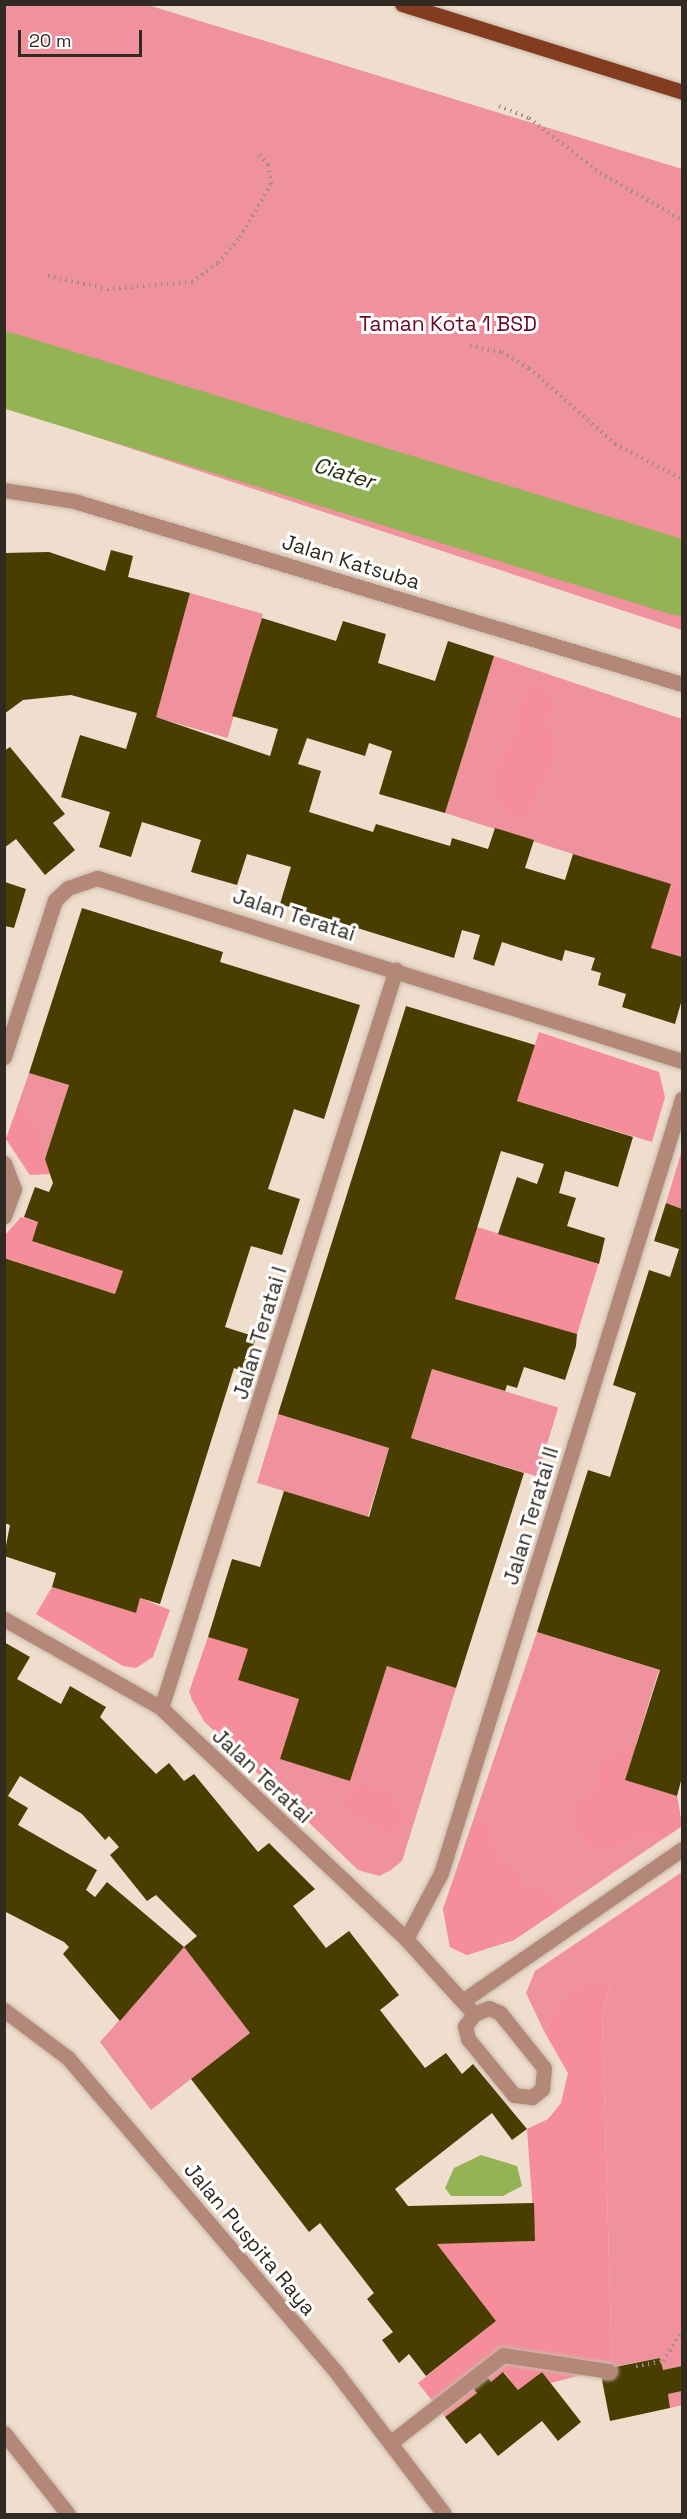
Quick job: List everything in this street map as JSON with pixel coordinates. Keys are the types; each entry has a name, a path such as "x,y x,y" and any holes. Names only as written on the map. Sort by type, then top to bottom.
{"main road":[{"path":"402,4 682,92"}],"street":[{"name":"Jalan Katsuba","path":"4,490 74,501 682,684"},
{"name":"Jalan Teratai","path":"4,1057 55,900 68,888 97,878 396,969 682,1060"},
{"name":"Jalan Teratai I","path":"161,1708 396,969"},
{"name":"Jalan Teratai II","path":"406,1939 441,1874 682,1099"},
{"path":"4,1163 14,1189 4,1216"},
{"name":"Jalan Teratai","path":"4,1619 161,1708 406,1939 464,2000 474,2014"},
{"path":"464,2000 682,1849"},
{"path":"489,2008 500,2013 544,2068 542,2089 532,2097 514,2094 468,2039 465,2026 474,2014 489,2008"},
{"name":"Jalan Puspita Raya","path":"4,2010 68,2058 336,2372 444,2514"},
{"path":"390,2443 503,2355 609,2371"},
{"path":"4,2433 68,2514"}],"path":[{"path":"499,106 529,118 609,178 682,220"},
{"path":"48,276 107,289 192,282 219,263 240,237 271,184 268,165 259,154"},
{"path":"470,346 502,352 529,368 615,444 682,479"},
{"path":"609,2371 663,2361 682,2332"}],"green space":[{"name":"Taman Kota 1 BSD","path":"5,4 148,5 682,169 682,630 5,407"},
{"path":"190,593 263,614 227,738 154,717"},
{"path":"494,656 682,719 682,889 445,813"},
{"path":"29,1073 69,1085 45,1159 30,1175 6,1139"},
{"path":"682,1150 682,1209 666,1203"},
{"path":"432,1369 558,1408 537,1476 411,1438"},
{"path":"278,1414 389,1448 368,1517 257,1483"},
{"path":"537,1632 659,1670 625,1780 677,1796 682,1826 514,1940 467,1955 450,1947 443,1909"},
{"path":"208,1637 248,1649 238,1680 299,1699 280,1759 350,1780 387,1666 456,1688 402,1861 379,1876 358,1870 204,1721 189,1692"},
{"path":"682,1872 682,2366 663,2370 660,2358 612,2367 602,2014 610,1984 553,2012 545,2033 526,1993 535,1971"},
{"path":"184,1947 250,2033 151,2110 100,2042"},
{"path":"682,2391 682,2405 670,2408 668,2394"}],"shaded area":[{"path":"539,684 555,706 546,721 558,752 529,810 520,817 506,813 498,802 492,777 518,729 514,716 529,688"},
{"path":"671,884 682,889 682,957 651,948"},
{"path":"539,1032 659,1072 665,1097 652,1142 517,1101"},
{"path":"19,1104 36,1126 50,1174 30,1175 6,1139"},
{"path":"21,1217 38,1222 32,1241 123,1271 115,1294 5,1258 5,1235"},
{"path":"477,1227 598,1264 577,1336 455,1299"},
{"path":"52,1587 136,1613 140,1598 170,1610 153,1657 136,1668 123,1666 36,1614"},
{"path":"208,1637 248,1649 238,1680 299,1699 280,1759 262,1777 204,1721 191,1698"},
{"path":"636,1745 625,1780 677,1796 682,1826 666,1837 635,1837 605,1849 586,1845 573,1823 577,1805 594,1790 602,1760"},
{"path":"370,1786 388,1793 403,1812 399,1829 387,1833 346,1807 349,1787"},
{"path":"477,1819 488,1824 497,1857 519,1874 523,1885 548,1891 561,1908 514,1940 467,1955 450,1947 443,1909"},
{"path":"594,1982 610,1984 602,2014 612,2367 551,2383 542,2372 518,2390 504,2372 491,2382 478,2366 477,2393 445,2417 418,2383 496,2321 437,2244 535,2241 527,2129 548,2119 561,2103 568,2073 545,2033 553,2012 573,1991"},
{"path":"481,2155 517,2166 522,2186 503,2196 451,2196 445,2188 454,2168"}],"building":[{"path":"111,550 133,556 128,577 190,593 156,717 270,756 278,729 232,716 262,618 336,641 343,621 386,634 378,663 435,681 448,641 494,656 445,813 379,794 392,751 369,743 365,756 307,738 298,764 321,771 309,812 373,832 376,824 450,846 452,838 488,849 495,828 534,840 525,868 565,880 573,854 671,884 651,948 682,957 682,999 675,1024 622,1007 626,994 598,985 601,973 591,970 595,958 565,950 562,961 502,942 494,966 473,959 480,935 462,930 454,958 280,904 291,867 247,854 237,885 191,872 201,840 142,822 131,857 99,847 110,812 61,797 80,735 126,749 137,713 71,695 23,700 4,714 4,553 49,552 105,571"},
{"path":"10,747 65,814 53,823 75,850 45,875 16,839 4,848 4,751"},
{"path":"5,882 26,889 14,928 5,926"},
{"path":"82,908 223,952 220,962 360,1005 324,1119 294,1109 268,1189 300,1199 282,1255 251,1246 225,1327 256,1337 245,1372 234,1368 160,1604 140,1598 136,1613 52,1587 56,1573 4,1556 10,1525 4,1523 4,1258 115,1294 123,1271 32,1241 38,1222 24,1217 35,1187 49,1192 53,1183 45,1159 69,1085 29,1073"},
{"path":"406,1006 535,1045 517,1101 633,1137 618,1187 565,1171 559,1193 576,1198 567,1226 605,1238 599,1264 498,1234 517,1177 537,1184 544,1164 501,1151 455,1299 577,1334 576,1346 565,1380 524,1367 517,1388 507,1385 505,1391 432,1369 411,1438 524,1473 456,1688 387,1666 350,1781 280,1759 299,1699 238,1680 248,1649 208,1637 232,1559 260,1567 284,1491 369,1517 389,1448 278,1414"},
{"path":"666,1203 682,1209 682,1777 677,1796 625,1780 660,1670 537,1632 588,1470 610,1477 636,1393 613,1385 649,1270 670,1277 679,1249 654,1241"},
{"path":"4,1642 30,1657 17,1679 61,1704 70,1686 106,1707 100,1717 156,1774 169,1763 184,1781 194,1774 258,1852 269,1843 315,1889 293,1906 326,1948 349,1931 399,1995 380,2010 425,2068 446,2053 462,2074 473,2064 527,2129 512,2140 492,2113 395,2189 408,2206 534,2203 535,2241 437,2244 496,2321 426,2376 409,2354 399,2363 382,2340 393,2332 367,2299 374,2293 320,2223 309,2232 191,2079 250,2033 184,1947 120,2021 63,1954 69,1947 64,1942 4,1911","holes":["20,1776 82,1814 105,1840 109,1836 119,1847 110,1855 147,1901 156,1895 197,1936 184,1947 107,1882 95,1897 86,1890 97,1870 18,1825 28,1808 8,1796"]},
{"path":"660,2358 663,2370 682,2366 682,2391 668,2394 670,2408 610,2421 600,2370"},
{"path":"479,2366 491,2382 503,2372 518,2390 542,2372 581,2422 558,2441 542,2421 498,2456 480,2433 466,2444 445,2417 477,2393 464,2377"}],"waterway":[{"name":"Ciater","path":"4,369 682,578"}]}
